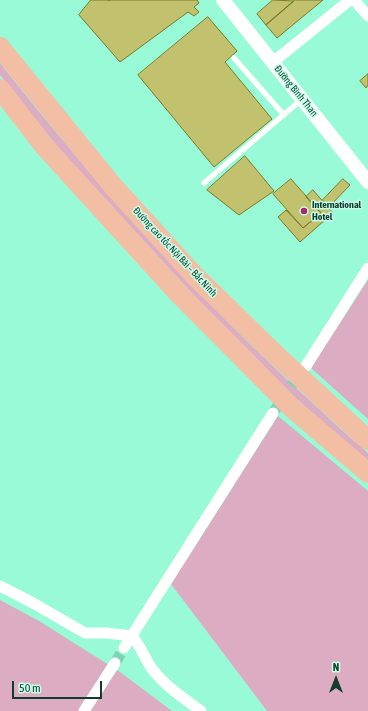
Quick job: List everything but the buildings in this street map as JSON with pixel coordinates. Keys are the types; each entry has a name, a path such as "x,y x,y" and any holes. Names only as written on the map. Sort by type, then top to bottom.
{"highway":[{"name":"Đường cao tốc Nội Bài – Bắc Ninh","path":"0,47 112,186 195,276 274,354 368,440"},
{"path":"0,89 44,146 178,293 293,409 368,473"}],"street":[{"name":"Đường Bình Than","path":"223,0 368,182"},
{"path":"272,62 350,0"},
{"path":"354,0 368,16"},
{"path":"306,366 368,268"},
{"path":"124,648 273,413"},
{"path":"0,586 33,602 85,633 132,636 152,669 161,680 201,711"},
{"path":"84,711 115,663"}],"lane":[{"path":"234,58 284,115"},
{"path":"204,183 302,99"}],"shaded area":[{"path":"0,63 74,154 151,241 231,325 273,366 368,453 368,461 292,395 235,340 61,151 0,75"},
{"path":"368,280 368,419 311,368"},
{"path":"278,416 368,491 368,711 267,711 171,584"},
{"path":"0,600 39,621 120,672 172,711 0,711"}],"tunnel":[{"path":"273,413 301,372"},
{"path":"115,663 124,648"}],"place":[{"name":"International Hotel","path":"304,211"}]}
